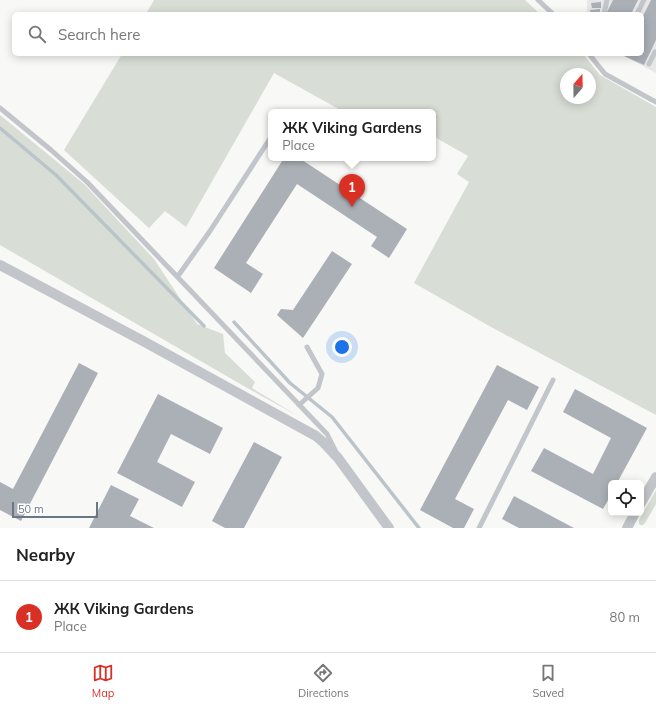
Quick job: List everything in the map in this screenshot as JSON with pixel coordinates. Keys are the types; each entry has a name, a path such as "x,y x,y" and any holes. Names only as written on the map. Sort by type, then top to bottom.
{"street":[{"path":"0,265 316,436 338,458 389,528"},
{"path":"644,498 656,477"},
{"path":"628,528 634,516"}],"lane":[{"path":"538,0 551,12"},
{"path":"604,12 607,0"},
{"path":"639,12 644,0"},
{"path":"649,64 656,51"},
{"path":"590,56 605,74 656,102"},
{"path":"0,108 87,182 178,276 327,434 338,458"},
{"path":"178,276 210,231 268,142"},
{"path":"299,405 318,388 322,374 307,347"},
{"path":"479,528 552,380"}],"shaded area":[{"path":"154,0 525,0 538,12 147,12"},
{"path":"587,0 656,0 656,73 624,56 644,56 644,12 587,11"},
{"path":"121,56 585,56 594,68 560,68 560,104 596,104 596,70 600,75 656,107 656,415 491,327 414,283 469,182 457,174 468,156 436,138 436,109 339,109 274,73 186,227 165,211 149,228 64,150"},
{"path":"0,115 84,184 154,259 197,324 223,334 225,353 255,382 252,388 298,416 0,245"},
{"path":"656,490 656,504 645,523 640,525 639,520 641,516 644,516 644,511"}],"building":[{"path":"613,0 638,0 632,12 607,12"},
{"path":"651,0 656,0 656,40 644,65 624,56 644,56 644,14"},
{"path":"601,2 601,8 592,8 591,3"},
{"path":"600,9 600,12 590,12 590,10"},
{"path":"282,161 304,161 407,229 389,258 371,246 377,237 297,184 246,263 263,274 251,293 214,268"},
{"path":"332,251 352,264 303,338 277,315 281,309 293,310"},
{"path":"79,363 98,373 21,521 0,510 0,482 13,489"},
{"path":"497,365 539,387 527,410 508,400 455,499 474,509 464,528 453,528 420,510"},
{"path":"575,389 647,428 619,480 608,480 608,500 603,509 531,471 544,448 593,474 611,438 563,412"},
{"path":"158,394 223,428 210,454 171,434 157,462 195,482 182,507 117,473"},
{"path":"254,442 282,457 244,528 225,528 212,521"},
{"path":"111,485 139,499 130,516 154,528 89,528"},
{"path":"514,496 574,528 519,528 502,519"}],"waterway":[{"path":"0,128 56,175 204,326"},
{"path":"234,322 290,383 332,417 419,528"}],"place":[{"name":"ЖК Viking Gardens","path":"352,207"}]}
